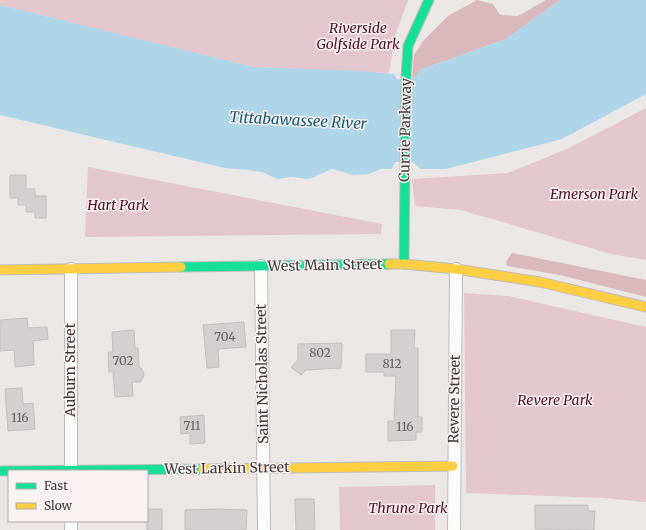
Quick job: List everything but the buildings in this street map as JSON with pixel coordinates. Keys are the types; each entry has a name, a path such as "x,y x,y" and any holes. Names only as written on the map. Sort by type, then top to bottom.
{"street":[{"name":"Currie Parkway","path":"404,264 406,77 408,46 429,0"},
{"name":"West Main Street","path":"0,270 404,264 456,269 540,282 646,308"},
{"name":"Saint Nicholas Street","path":"261,266 264,530"},
{"name":"Auburn Street","path":"71,269 71,470"},
{"name":"Revere Street","path":"454,530 453,466 456,269"},
{"name":"West Larkin Street","path":"135,470 453,466"}],"green space":[{"name":"Riverside Golfside Park","path":"0,0 408,0 395,36 389,73 254,67 0,5"},
{"name":"Emerson Park","path":"646,108 646,260 611,254 461,210 415,206 412,179 508,173 567,149"},
{"name":"Hart Park","path":"88,167 382,224 381,234 85,237"},
{"name":"Revere Park","path":"464,293 508,296 646,327 646,502 603,498 466,493"},
{"name":"Thrune Park","path":"435,485 435,530 340,530 339,487"}],"shaded area":[{"path":"477,0 493,4 500,15 518,16 546,0 560,0 506,39 420,70 412,80 414,55 423,41 448,16"},
{"path":"512,253 646,280 646,297 560,275 507,266 506,262"}],"water":[{"name":"Tittabawassee River","path":"560,0 646,0 646,94 562,139 446,169 421,169 412,162 395,162 392,169 381,169 369,174 353,175 332,169 309,179 292,177 277,179 262,172 225,168 0,115 0,5 254,67 362,71 394,74 397,79 408,80 415,77 420,70 506,39"}],"traffic: fast":[{"path":"404,264 406,77 408,46 429,0"},
{"path":"181,267 389,264"},
{"path":"102,470 203,469"},
{"path":"0,471 8,471"}],"traffic: slow":[{"path":"389,264 456,269 540,282 646,307"},
{"path":"0,270 181,267"},
{"path":"203,469 453,466"}]}
